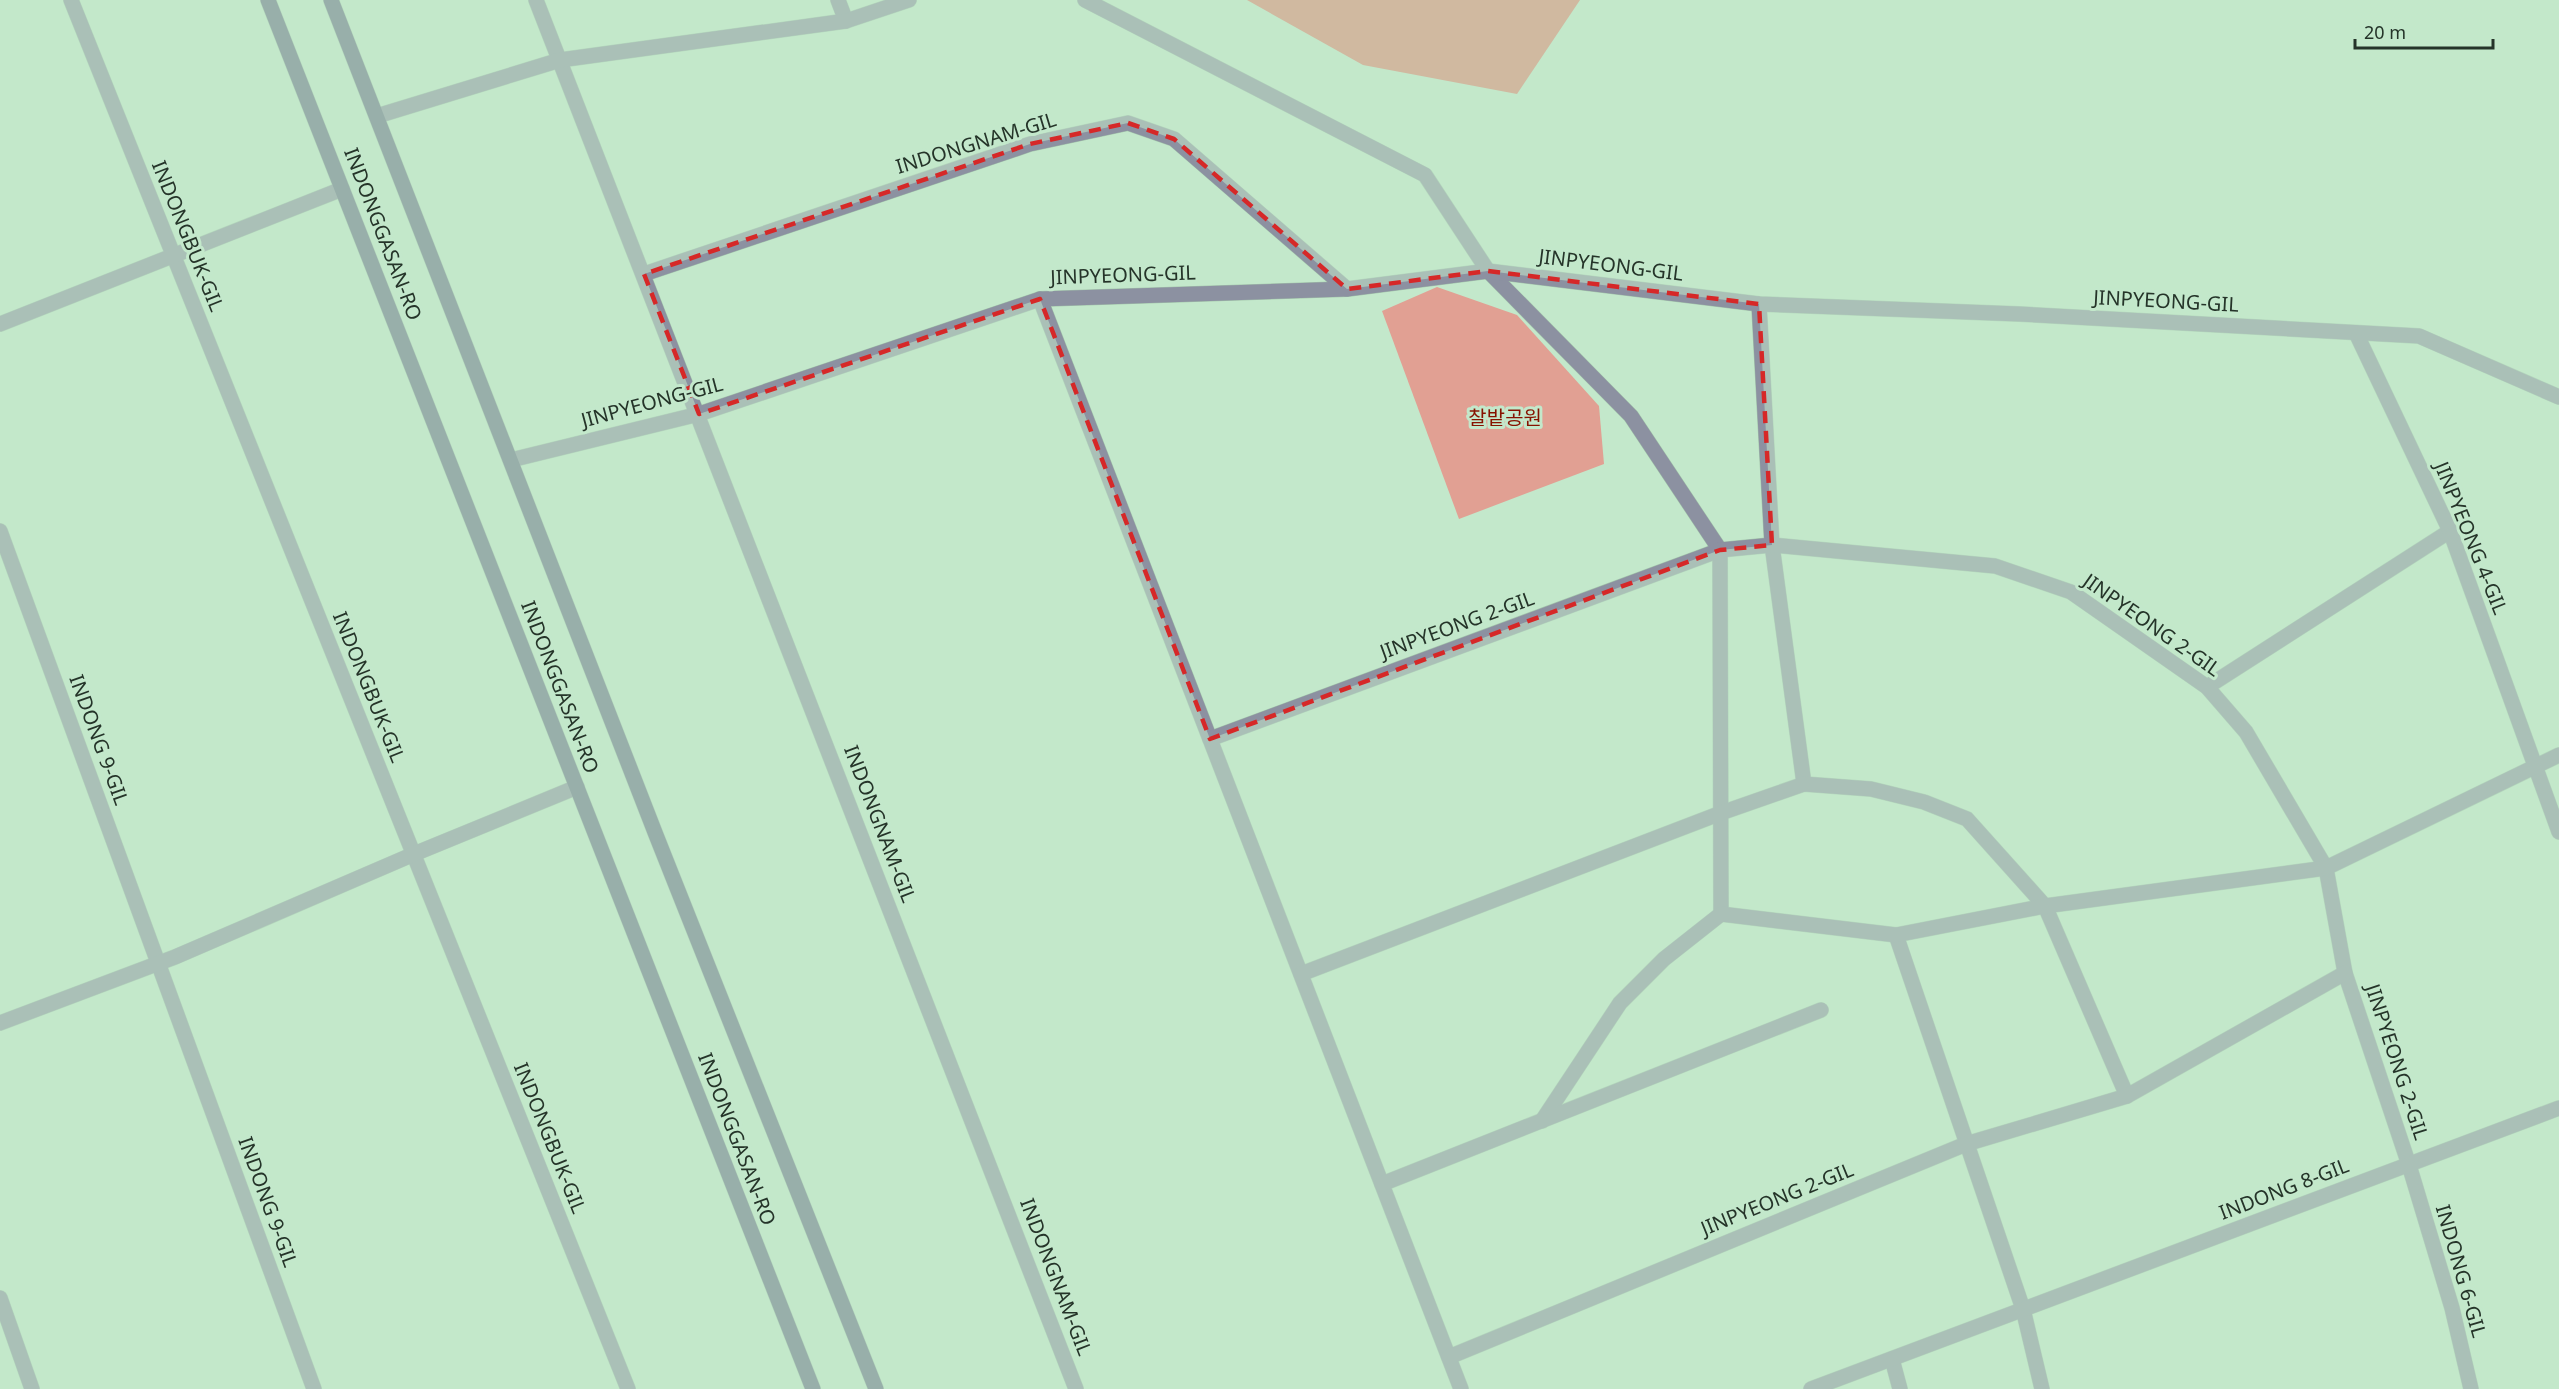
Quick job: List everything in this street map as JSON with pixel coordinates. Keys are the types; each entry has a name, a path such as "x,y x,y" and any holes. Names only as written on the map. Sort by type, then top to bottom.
{"main road":[{"name":"INDONGGASAN-RO","path":"268,0 813,1389"},
{"name":"INDONGGASAN-RO","path":"331,0 656,835 876,1389"}],"street":[{"name":"INDONGBUK-GIL","path":"72,0 628,1389"},
{"name":"INDONGNAM-GIL","path":"536,0 699,414 1076,1389"},
{"path":"838,0 846,21"},
{"path":"377,116 560,60 846,21 909,0"},
{"path":"1085,0 1425,176 1488,271 1631,416 1720,550 1722,914"},
{"name":"INDONGNAM-GIL","path":"644,274 1030,144 1128,123 1174,139 1347,289"},
{"path":"0,324 342,189"},
{"name":"JINPYEONG-GIL","path":"511,460 699,414 1040,299 1347,289 1488,271 1759,304 2019,314 2419,336 2559,397"},
{"path":"1040,299 1461,1389"},
{"path":"1759,304 1772,545 1804,784"},
{"name":"JINPYEONG 4-GIL","path":"2356,333 2450,531 2559,832"},
{"name":"INDONG 9-GIL","path":"0,531 314,1389"},
{"path":"2207,687 2450,531"},
{"name":"JINPYEONG 2-GIL","path":"1210,739 1720,550 1772,545 1995,566 2071,592 2207,687 2246,732 2326,868 2345,973 2409,1165"},
{"path":"1542,1121 1620,1003 1664,959 1722,914 1896,935 2045,906 2326,868 2534,765 2559,755"},
{"path":"1301,974 1721,813 1804,784 1871,789 1924,802 1967,819 2045,906 2127,1095"},
{"path":"0,1023 158,963 577,787"},
{"path":"1896,935 2023,1309 2042,1389"},
{"name":"JINPYEONG 2-GIL","path":"1449,1357 1966,1144 2127,1095 2345,973"},
{"path":"1382,1184 1821,1010"},
{"name":"INDONG 8-GIL","path":"1810,1389 2559,1108"},
{"name":"INDONG 6-GIL","path":"2409,1165 2452,1308 2471,1389"},
{"path":"0,1298 32,1389"},
{"path":"1892,1359 1900,1389"}],"highlighted area":[{"path":"1128,123 1174,139 1347,289 1488,271 1759,304 1772,545 1720,550 1210,739 1040,299 699,414 644,274 1030,144"}],"green space":[{"name":"찰밭공원","path":"1437,287 1517,315 1599,406 1604,464 1459,519 1382,311"}],"shaded area":[{"path":"1247,0 1580,0 1517,94 1363,65"}]}
